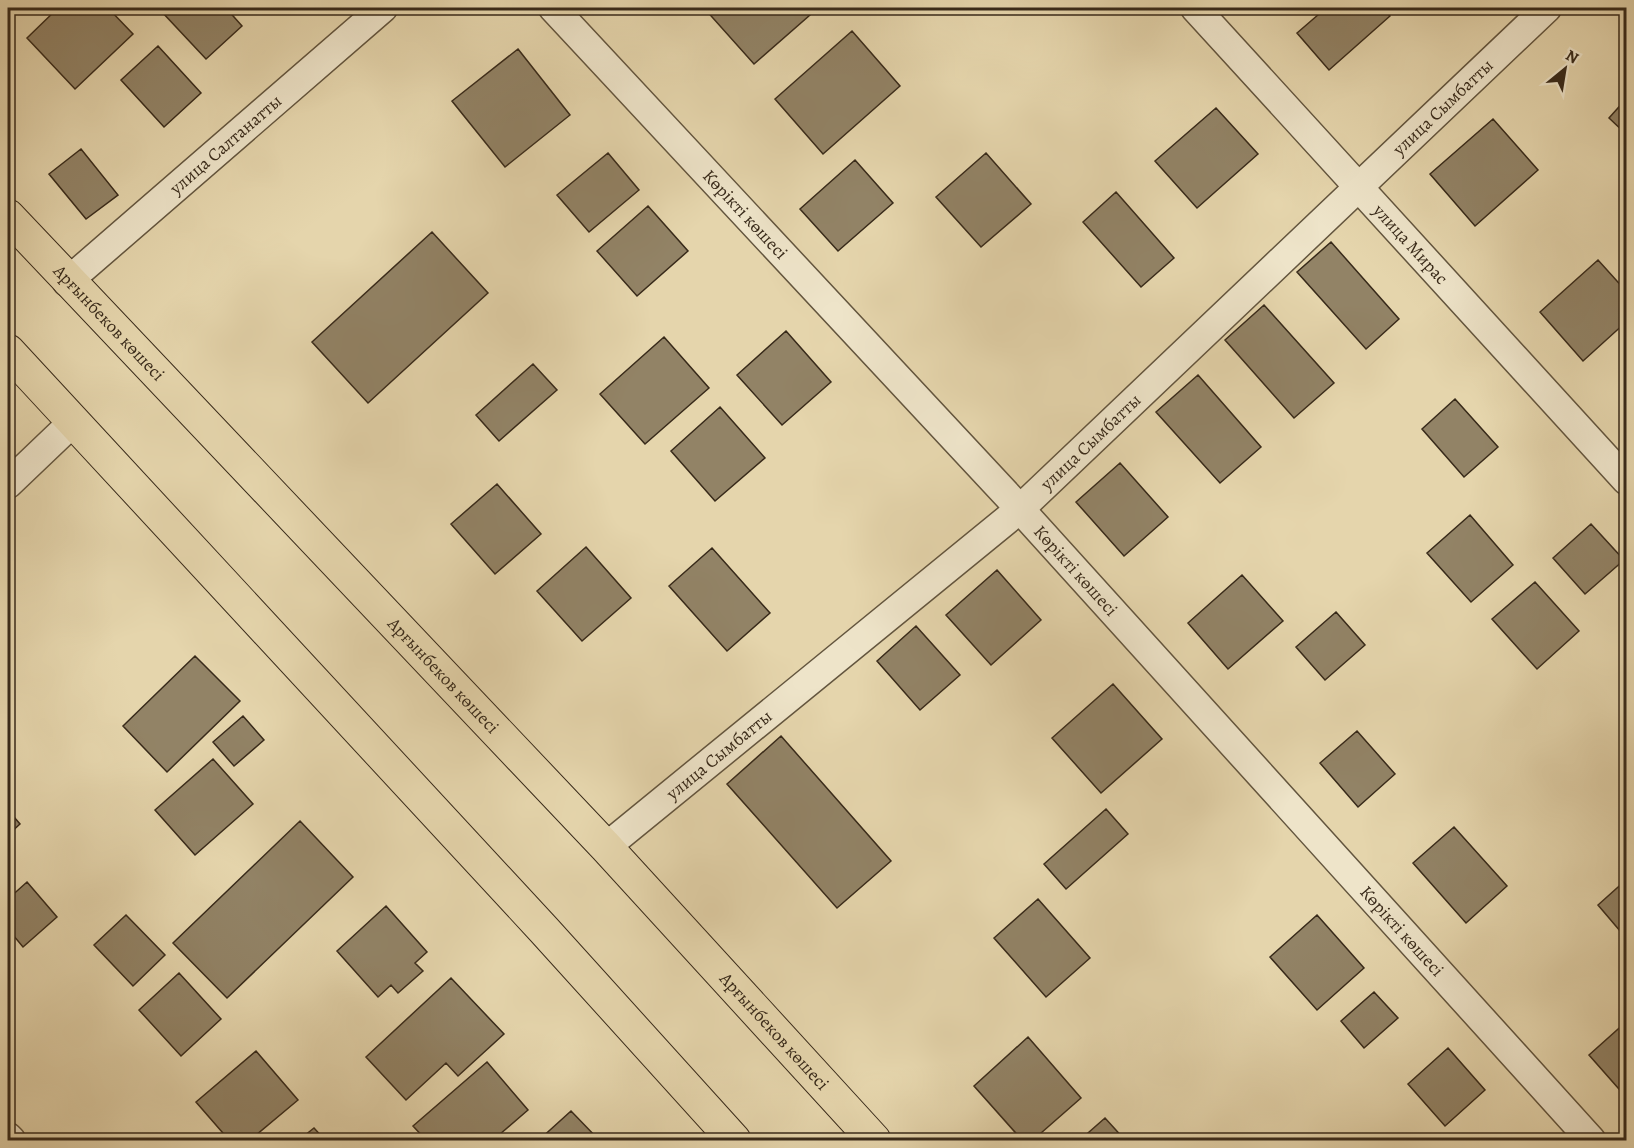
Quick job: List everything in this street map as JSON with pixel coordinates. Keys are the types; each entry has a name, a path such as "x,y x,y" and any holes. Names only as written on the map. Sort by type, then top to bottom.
{"main road":[{"name":"Арғынбеков көшесі","path":"8,216 67,282 606,847 874,1140"},
{"path":"8,351 536,921 734,1140"}],"street":[{"name":"улица Салтанатты","path":"67,282 383,8"},
{"name":"Көрікті көшесі","path":"553,8 1020,509 1592,1140"},
{"name":"улица Мирас","path":"1195,8 1626,480"},
{"name":"улица Сымбатты","path":"606,847 1020,509 1547,8"},
{"path":"8,484 74,422"},
{"path":"8,1137 11,1140"}],"building":[{"path":"58,8 108,8 133,34 75,89 27,38"},
{"path":"167,8 226,8 242,26 206,59 162,12"},
{"path":"704,8 818,8 754,64"},
{"path":"1326,8 1383,8 1390,16 1329,70 1297,33"},
{"path":"852,31 900,86 823,154 775,99"},
{"path":"158,46 201,93 164,127 121,80"},
{"path":"518,49 570,115 505,167 452,101"},
{"path":"1626,99 1626,134 1609,118"},
{"path":"1216,108 1258,154 1197,208 1155,161"},
{"path":"1493,119 1538,170 1475,226 1430,174"},
{"path":"81,149 118,195 86,219 49,174"},
{"path":"608,153 639,190 589,232 557,195"},
{"path":"986,153 1031,204 981,247 936,197"},
{"path":"855,160 893,203 838,251 800,209"},
{"path":"1116,192 1174,258 1141,287 1083,222"},
{"path":"648,206 688,251 637,296 597,251"},
{"path":"432,232 488,293 368,403 312,342"},
{"path":"1331,242 1399,319 1366,349 1297,272"},
{"path":"1598,260 1626,291 1626,322 1583,361 1540,312"},
{"path":"1264,305 1334,383 1294,418 1225,340"},
{"path":"786,331 831,382 782,425 737,375"},
{"path":"664,337 709,388 645,444 600,394"},
{"path":"533,364 557,390 499,441 476,415"},
{"path":"1198,375 1261,447 1220,483 1156,412"},
{"path":"1455,399 1498,447 1464,477 1422,429"},
{"path":"720,407 765,458 715,501 671,451"},
{"path":"1120,463 1168,517 1124,556 1076,502"},
{"path":"497,484 541,534 495,574 451,524"},
{"path":"1470,515 1513,565 1471,602 1427,553"},
{"path":"1591,524 1624,560 1585,594 1553,558"},
{"path":"586,547 631,598 582,641 537,591"},
{"path":"712,548 770,613 727,651 669,586"},
{"path":"997,570 1041,620 991,665 946,615"},
{"path":"1242,575 1283,621 1228,669 1188,623"},
{"path":"1535,582 1579,631 1537,669 1492,619"},
{"path":"1336,612 1365,645 1325,680 1296,647"},
{"path":"916,626 960,675 920,710 877,661"},
{"path":"195,656 240,701 167,772 123,726"},
{"path":"1113,684 1162,739 1101,793 1052,738"},
{"path":"243,716 264,740 234,766 213,742"},
{"path":"1357,731 1395,774 1358,807 1320,763"},
{"path":"781,736 891,861 837,908 727,784"},
{"path":"213,759 253,804 195,855 155,810"},
{"path":"1106,809 1128,834 1066,889 1044,864"},
{"path":"8,810 20,824 8,835"},
{"path":"300,821 353,877 227,998 173,943"},
{"path":"1454,827 1507,886 1466,923 1413,863"},
{"path":"1626,880 1626,938 1598,905"},
{"path":"27,882 57,917 23,947 8,929 8,899"},
{"path":"1038,899 1090,958 1046,997 994,938"},
{"path":"386,906 427,952 415,963 423,971 398,993 391,985 378,997 337,951"},
{"path":"126,915 165,955 133,986 94,945"},
{"path":"1317,915 1364,968 1317,1010 1270,957"},
{"path":"179,973 221,1019 181,1056 139,1010"},
{"path":"451,978 504,1034 458,1076 446,1063 406,1100 366,1057"},
{"path":"1374,992 1398,1018 1364,1048 1341,1021"},
{"path":"1626,1022 1626,1097 1589,1055"},
{"path":"1028,1037 1081,1098 1033,1140 1022,1140 974,1086"},
{"path":"1448,1048 1485,1090 1445,1126 1408,1084"},
{"path":"256,1051 298,1100 250,1140 229,1140 196,1102"},
{"path":"487,1062 528,1110 493,1140 426,1140 413,1126"},
{"path":"571,1111 599,1140 539,1140"},
{"path":"1105,1118 1125,1140 1080,1140"},
{"path":"314,1128 325,1140 299,1140"}]}
